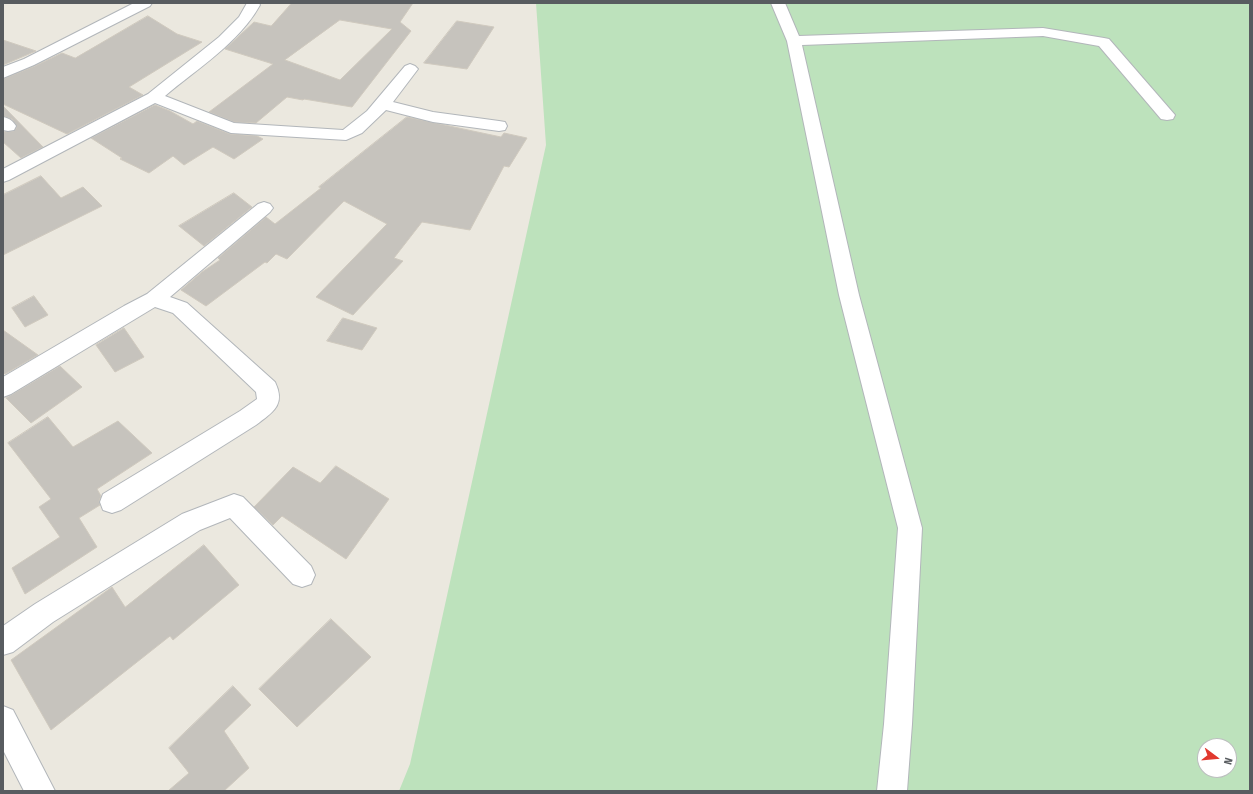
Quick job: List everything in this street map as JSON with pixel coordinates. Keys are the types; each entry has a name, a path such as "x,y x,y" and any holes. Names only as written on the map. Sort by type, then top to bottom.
{"street":[{"path":"3,73 29,62 145,3"},
{"path":"778,3 794,41 849,295 910,528 898,724 892,791"},
{"path":"3,176 154,97 224,40 245,19 253,5"},
{"path":"794,41 1043,32 1104,42 1167,115"},
{"path":"154,97 206,116 231,128 346,135 357,129 382,104 410,69"},
{"path":"382,104 433,118 500,126"},
{"path":"3,388 131,311 154,299 264,208"},
{"path":"112,502 248,418 268,403 267,388 205,330 180,308 154,299"},
{"path":"3,642 44,613 191,522 234,505 302,575"},
{"path":"3,720 40,791"}],"green space":[{"path":"536,3 1250,3 1250,791 399,791 410,764 546,145"}],"building":[{"path":"292,3 413,3 400,22 411,31 352,107 287,97 256,123 234,122 209,112 273,64 225,49 254,22 271,26","holes":["340,20 392,29 340,80 285,60"]},
{"path":"148,16 177,34 202,42 129,87 143,95 67,134 3,104 3,79 62,53 75,58"},
{"path":"457,21 494,27 467,69 424,63"},
{"path":"3,40 36,51 3,65"},
{"path":"155,105 170,111 193,124 197,121 230,134 257,136 263,139 234,159 213,147 184,165 173,156 149,173 120,159 122,158 91,138"},
{"path":"3,106 43,147 21,158 3,142 3,132 14,131 17,127 12,119 3,116"},
{"path":"407,117 501,137 504,133 527,138 509,167 504,166 470,230 422,222 394,258 403,261 353,315 316,297 387,224 344,201 287,259 276,254 267,263 265,262 206,306 181,290 202,272 220,260 218,258 266,217 275,224"},
{"path":"41,176 61,198 83,187 102,206 3,255 3,195"},
{"path":"234,193 252,207 204,246 179,226"},
{"path":"34,296 48,315 25,327 12,308"},
{"path":"343,318 377,328 362,350 327,341"},
{"path":"124,328 144,357 115,372 96,345"},
{"path":"3,330 38,355 5,374 3,372"},
{"path":"60,366 82,387 31,423 6,398"},
{"path":"48,417 73,447 118,421 152,453 97,489 101,496 99,501 100,505 79,518 97,547 25,594 12,568 60,537 39,507 51,499 8,443"},
{"path":"336,466 389,499 346,559 282,516 273,525 254,507 293,467 320,483"},
{"path":"204,545 239,585 173,640 170,636 51,730 11,660 112,587 125,607"},
{"path":"331,619 371,657 297,727 259,689"},
{"path":"233,686 251,705 224,731 249,768 224,791 168,791 189,773 169,748"}]}
